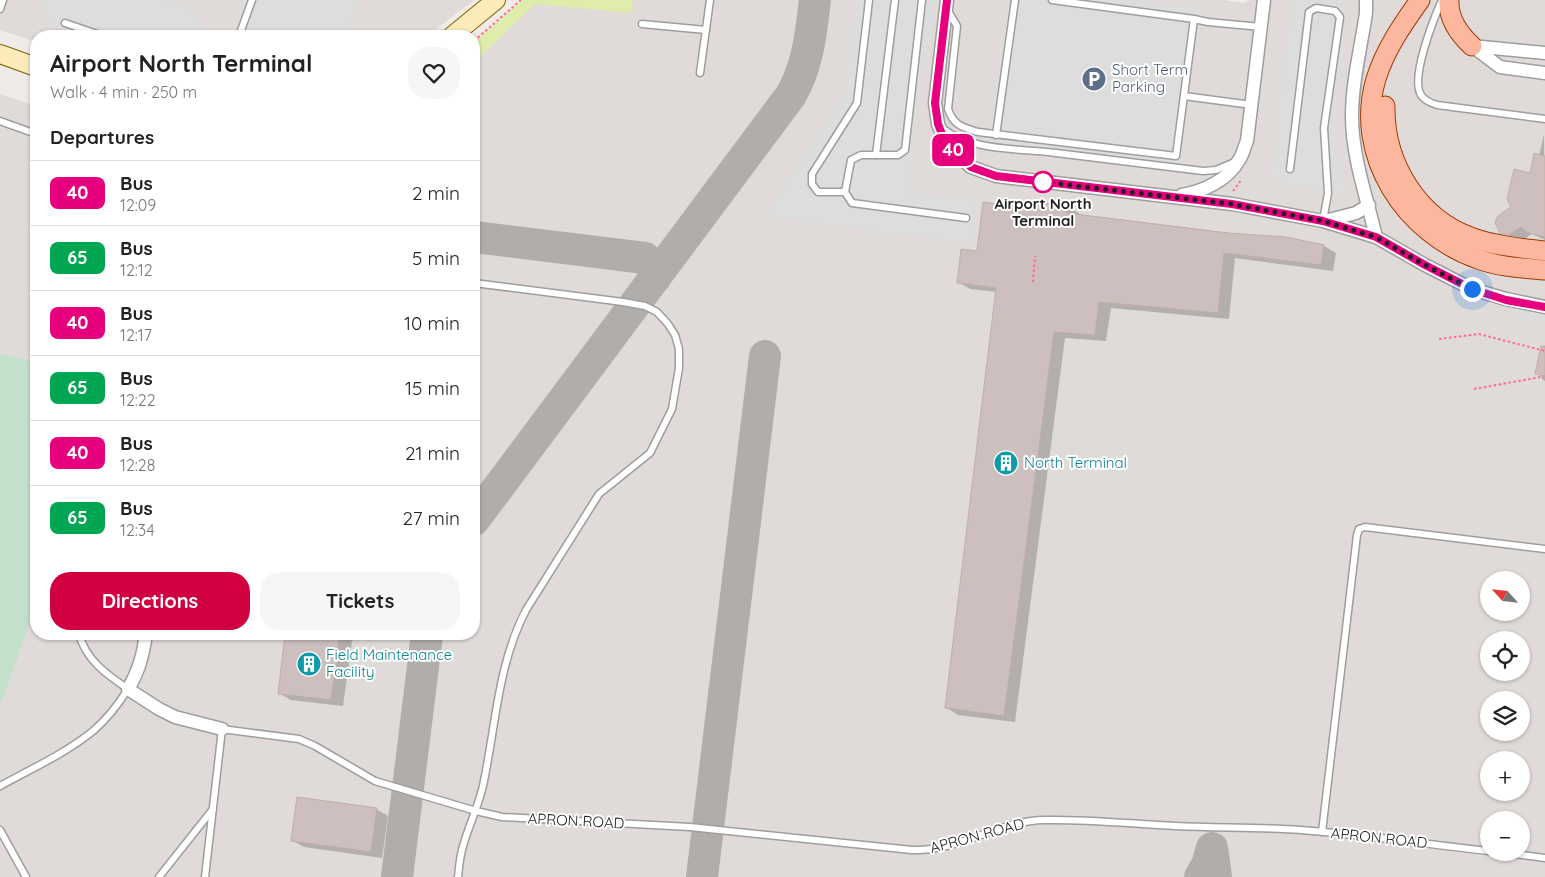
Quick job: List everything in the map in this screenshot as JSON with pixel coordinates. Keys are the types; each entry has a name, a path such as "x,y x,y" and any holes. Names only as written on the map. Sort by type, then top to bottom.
{"main road":[{"path":"1420,0 1392,42 1382,60 1375,81 1372,123 1374,143 1386,179 1408,214 1422,227 1453,248 1486,262 1545,270"},
{"path":"1433,0 1402,46 1387,85 1384,124 1388,145 1395,164 1414,195 1439,220 1453,229 1483,241 1545,251"},
{"path":"1448,0 1450,14 1456,26 1472,46"}],"street":[{"path":"459,30 496,0"},
{"path":"1167,197 1194,193 1210,186 1223,178 1239,161 1247,142 1264,0"},
{"path":"1366,0 1366,13 1352,115 1357,159 1376,237"},
{"path":"946,4 935,103 938,124 944,139 955,153 971,167 996,176 1232,204 1323,221 1376,237 1472,289 1506,300 1545,307"},
{"path":"1472,46 1545,53"},
{"path":"1472,46 1500,67 1545,73"},
{"path":"0,54 30,65"},
{"path":"1323,221 1356,214 1369,205"},
{"path":"145,640 140,668 128,689 175,717 222,729"}],"lane":[{"path":"0,9 3,0"},
{"path":"241,30 252,0"},
{"path":"700,73 710,0"},
{"path":"845,192 818,192 812,184 812,174 857,103 869,0"},
{"path":"876,155 895,0"},
{"path":"922,0 905,150 898,155 861,155 851,160 845,192 852,203 966,218"},
{"path":"996,134 1015,0"},
{"path":"1052,0 1208,22 1261,27"},
{"path":"1442,0 1427,37 1420,65 1418,87 1421,95 1437,106 1545,120"},
{"path":"946,4 957,26 948,109 951,118 959,126 978,132 1176,156 1194,19"},
{"path":"1290,169 1309,12 1316,8 1335,11 1340,17 1324,128 1328,193 1323,221"},
{"path":"65,23 85,30"},
{"path":"642,24 706,30"},
{"path":"1184,96 1252,105"},
{"path":"0,121 30,132"},
{"path":"938,124 951,134 972,143 991,147 1042,151 1203,172 1216,170 1239,161"},
{"path":"458,877 463,845 484,782 502,674 517,628 526,610 599,494 650,453 672,409 677,384 679,357 672,329 657,312 648,308 623,302 480,285"},
{"path":"1322,832 1357,535 1360,529 1365,527 1545,549"},
{"path":"0,786 58,754 93,731 112,712 128,689 107,674 89,657 81,640"},
{"path":"204,877 214,808 222,729"},
{"name":"APRON ROAD","path":"222,729 299,740 315,746 375,780 502,817 690,827 918,850 948,847 1006,826 1043,820 1322,832 1480,850"},
{"path":"159,877 214,808"},
{"path":"0,830 26,877"},
{"path":"1530,856 1545,858"}],"path":[{"path":"480,36 521,0"},
{"path":"1033,282 1035,256"},
{"path":"1439,339 1479,334 1545,351"},
{"path":"1474,389 1541,377"}],"shaded area":[{"path":"0,0 474,0 435,30 30,30 30,40 0,30"},
{"path":"40,0 162,0 197,12 206,30 64,30 52,26"},
{"path":"226,0 359,0 347,30 234,30 242,6"},
{"path":"539,0 1224,0 1244,3 1249,0 1545,0 1545,877 0,877 0,94 30,104 30,640 480,640 480,56"},
{"path":"856,0 936,0 929,51 924,54 909,193 978,201 973,244 767,217 769,210 835,109 844,89"},
{"name":"Short Term Parking","path":"1008,0 1129,0 1200,7 1180,164 987,140"},
{"path":"1291,0 1342,0 1348,9 1335,109 1335,143 1347,196 1270,181"},
{"path":"1513,306 1545,311 1545,321 1518,317"}],"green space":[{"path":"523,0 633,0 631,13 535,4 480,56 480,37"},
{"path":"0,354 30,361 30,621 0,703"}],"building":[{"path":"1534,153 1545,156 1545,237 1526,232 1522,227 1508,235 1500,234 1495,222 1498,216 1511,207 1507,199 1514,169 1530,173"},
{"name":"North Terminal","path":"1006,200 1067,205 1067,213 1228,233 1286,237 1324,245 1321,265 1224,253 1218,313 1099,302 1095,335 1054,332 1004,716 945,708 996,288 957,283 961,249 977,251 983,202 1006,205"},
{"path":"1541,346 1545,346 1545,376 1535,374"},
{"name":"Field Maintenance Facility","path":"284,640 339,640 331,700 278,694"},
{"path":"297,797 377,808 371,852 291,841"}],"taxiway":[{"path":"480,512 791,95 805,61 815,0"},
{"path":"480,238 645,258 654,269 655,278"},
{"path":"702,877 765,356"},
{"path":"397,877 426,640"},
{"path":"1200,877 1207,865 1212,848 1216,877"}],"bus line":[{"name":"40","path":"947,0 935,103 938,124 944,139 955,153 971,167 996,176 1232,204 1323,221 1376,237 1472,289 1506,300 1545,307"}],"place":[{"name":"Short Term Parking","path":"1094,79"},
{"name":"Airport North Terminal","path":"1043,182"},
{"name":"North Terminal","path":"1006,463"},
{"name":"Field Maintenance Facility","path":"309,664"}],"route":[{"path":"1043,182 1232,204 1323,221 1376,237 1472,289"}]}
